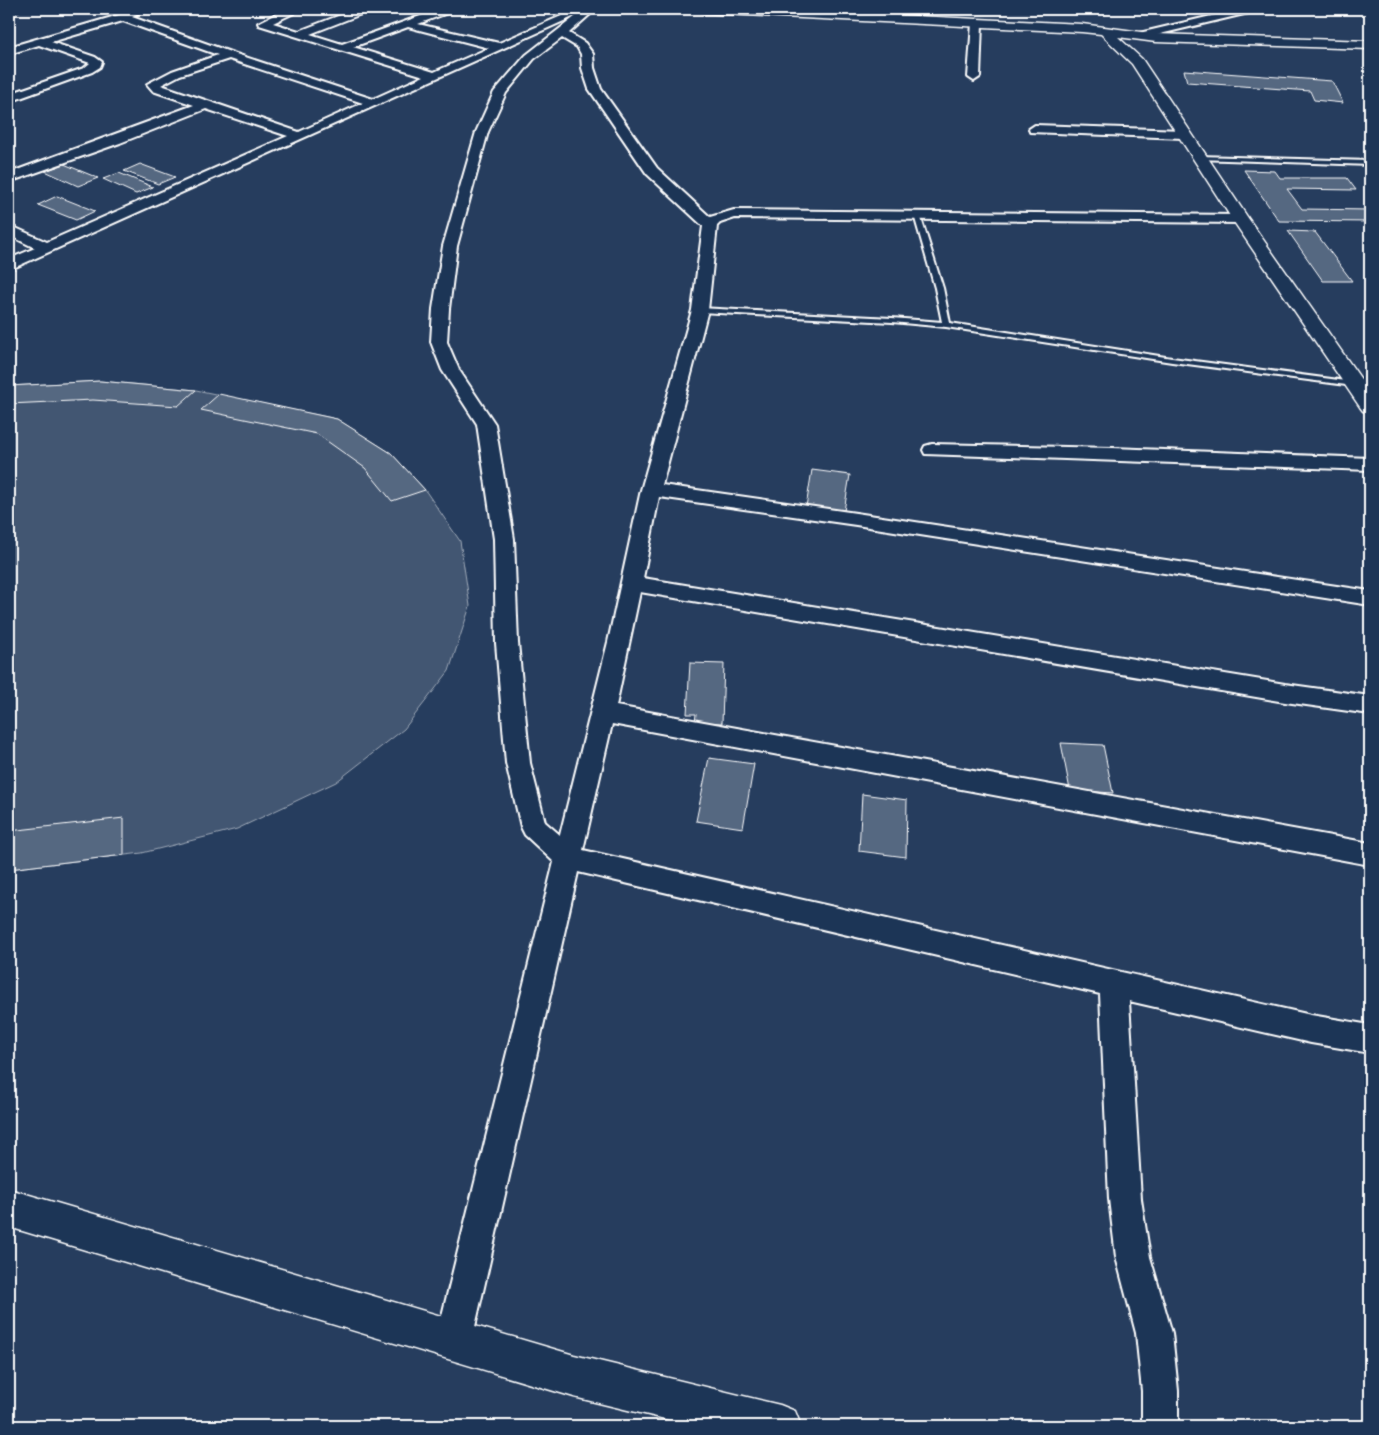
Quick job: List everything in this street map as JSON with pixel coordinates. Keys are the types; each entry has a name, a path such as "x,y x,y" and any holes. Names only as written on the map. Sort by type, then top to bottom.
{"street":[{"path":"9,10 15,9"},
{"path":"9,51 123,17 142,9"},
{"path":"294,9 263,23 435,76"},
{"path":"298,35 366,9"},
{"path":"340,48 449,9"},
{"path":"9,265 585,9"},
{"path":"591,9 530,58 500,92 482,132 450,246 441,309 439,342 451,370 469,395 486,424 504,539 507,643 518,763 534,826 567,858 1311,1029 1370,1039"},
{"path":"703,9 839,13 1082,28 1156,38 1370,45"},
{"path":"1139,36 1253,9"},
{"path":"123,17 229,55 374,103"},
{"path":"974,77 978,23"},
{"path":"408,24 500,47"},
{"path":"1106,31 1137,62 1240,220 1370,407"},
{"path":"562,33 580,44 587,54 588,68 595,89 652,171 710,225"},
{"path":"1124,48 1156,38"},
{"path":"9,98 88,70 96,65 96,62 91,59 40,42"},
{"path":"229,55 176,73 153,84 157,88 299,136"},
{"path":"9,178 206,105"},
{"path":"1035,129 1183,134"},
{"path":"454,1340 602,713 651,490 700,310 710,225 715,220 734,214 1240,220"},
{"path":"9,229 47,248"},
{"path":"932,450 1113,454 1370,464"},
{"path":"651,490 856,519 1370,598"},
{"path":"631,583 1370,706"},
{"path":"602,713 1370,854"},
{"path":"1114,984 1125,1199 1133,1257 1154,1333 1160,1391 1160,1426"},
{"path":"9,1208 716,1418 780,1426"}],"lane":[{"path":"1199,158 1370,164"},
{"path":"917,215 939,288 946,325"},
{"path":"700,310 892,320 946,325 1172,360 1354,384"}],"shaded area":[{"path":"100,381 196,390 337,419 391,453 425,490 460,541 470,606 449,671 404,729 336,782 237,829 142,853 9,869 9,386"}],"building":[{"path":"1184,70 1332,81 1343,103 1314,100 1310,91 1187,82"},
{"path":"64,164 98,178 78,186 45,171"},
{"path":"140,164 175,177 158,184 124,171"},
{"path":"1244,170 1275,171 1280,178 1347,178 1356,190 1287,189 1302,209 1370,210 1370,222 1279,221"},
{"path":"119,173 153,187 136,194 103,179"},
{"path":"57,196 95,211 76,220 38,205"},
{"path":"1288,231 1315,232 1352,281 1323,281"},
{"path":"100,381 196,390 178,406 93,400 9,404 9,386"},
{"path":"219,394 337,419 391,453 425,490 392,501 365,468 317,434 201,410"},
{"path":"812,470 850,475 844,511 806,507"},
{"path":"690,663 724,664 722,723 695,722 696,714 687,714"},
{"path":"1061,743 1103,745 1113,793 1070,790"},
{"path":"709,758 754,764 743,828 696,821"},
{"path":"862,794 907,800 906,857 859,851"},
{"path":"124,818 124,855 9,869 9,831"}]}
